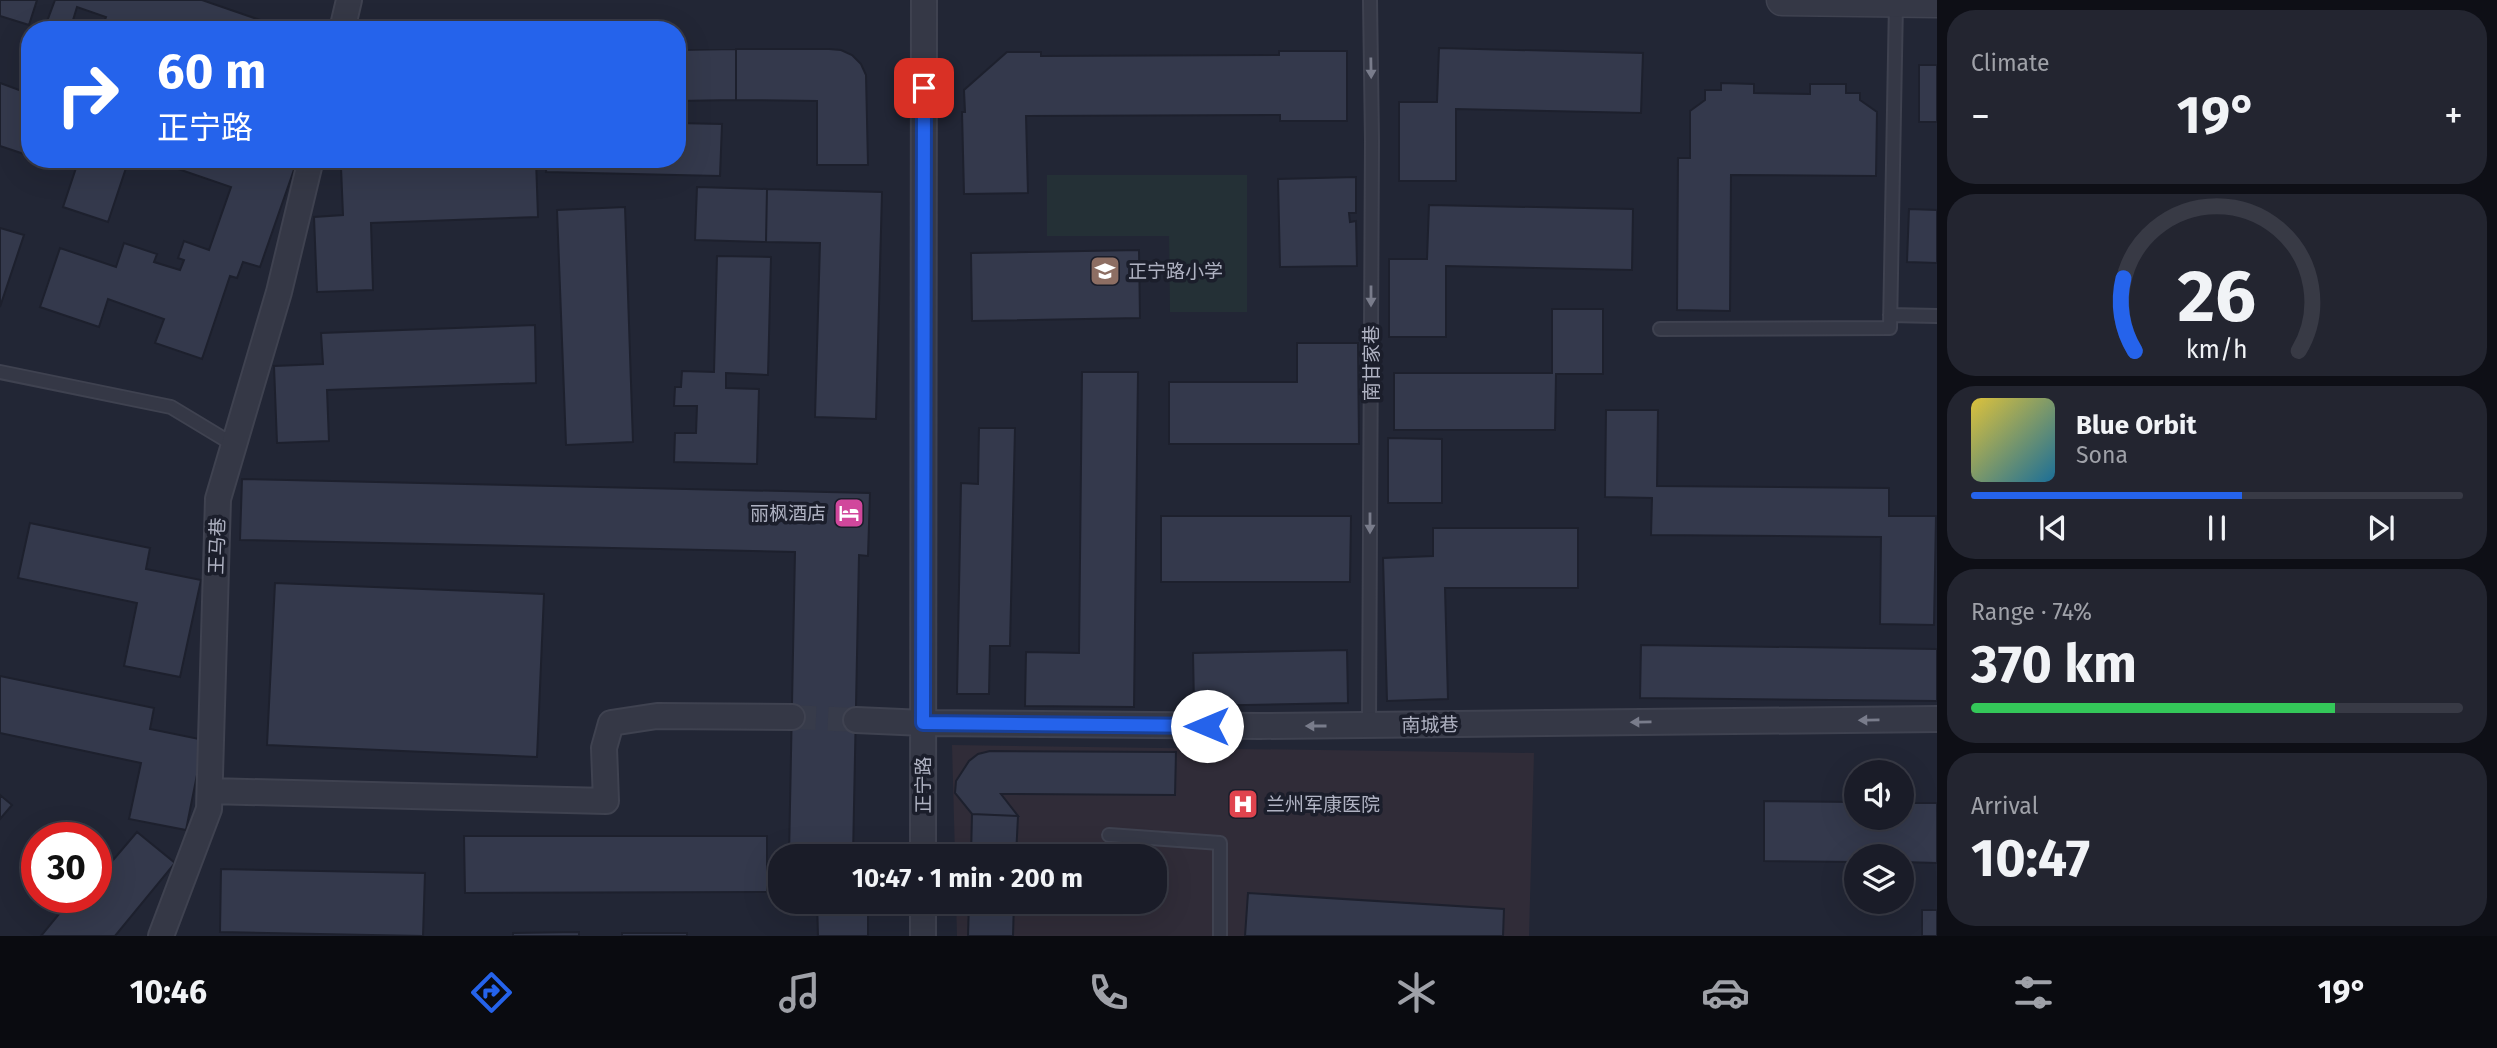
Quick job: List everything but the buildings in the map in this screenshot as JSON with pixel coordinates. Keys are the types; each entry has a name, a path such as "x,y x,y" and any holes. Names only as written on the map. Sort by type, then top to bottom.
{"street":[{"path":"344,21 349,0"},
{"name":"正宁路","path":"923,844 924,0"},
{"path":"1782,0 1937,2"},
{"name":"王马巷","path":"161,936 209,809 218,499 279,292 309,168"},
{"path":"210,791 606,802 604,748 611,723 657,716 792,717"},
{"name":"南城巷","path":"856,720 923,723 1369,725 1937,719"},
{"path":"923,914 923,936"}],"lane":[{"name":"南甘家巷","path":"1369,725 1372,155 1370,0"},
{"path":"1660,328 1890,328 1896,2"},
{"path":"1890,315 1937,316"},
{"path":"0,372 172,407 234,445"},
{"path":"1109,835 1220,843 1220,936"}],"shaded area":[{"path":"1047,175 1247,175 1247,312 1170,312 1169,236 1047,236"},
{"name":"兰州军康医院","path":"952,745 1534,753 1529,936 957,936 956,914 1167,914 1167,844 955,844"}],"tunnel":[{"path":"792,717 856,720"}],"place":[{"name":"正宁路小学","path":"1105,271"},
{"name":"丽枫酒店","path":"849,513"},
{"name":"兰州军康医院","path":"1243,804"}],"route":[{"path":"924,88 923,723 1207,726"}]}
